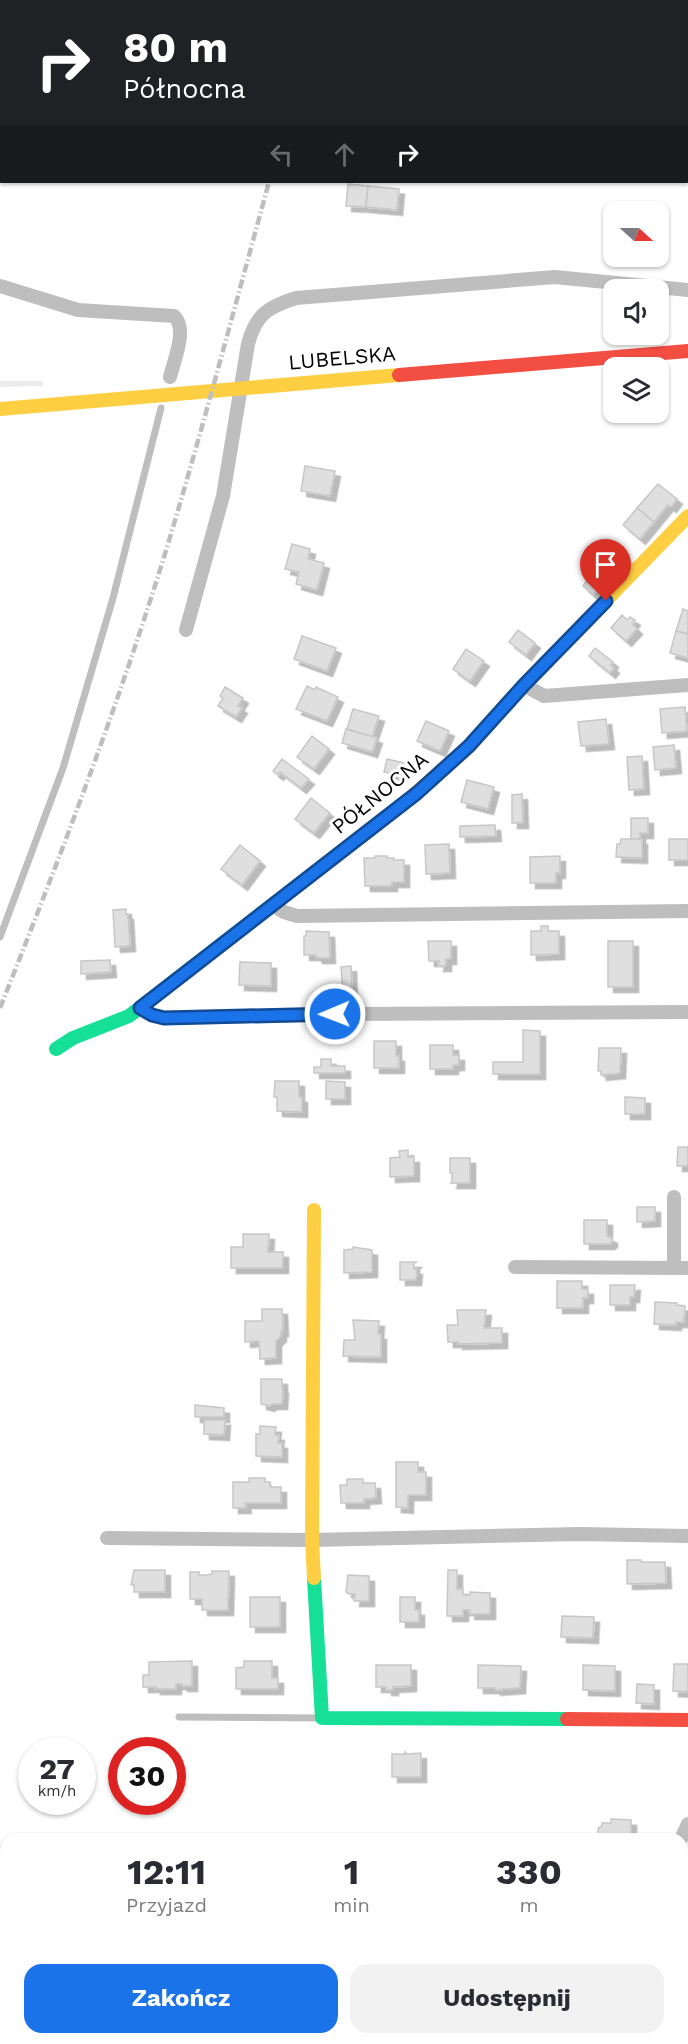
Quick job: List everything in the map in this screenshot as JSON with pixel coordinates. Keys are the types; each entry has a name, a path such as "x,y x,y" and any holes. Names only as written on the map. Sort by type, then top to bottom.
{"main road":[{"name":"LUBELSKA","path":"0,409 688,351"},
{"name":"PÓŁNOCNA","path":"56,1049 67,1040 118,1022 140,1008 417,793 469,746 524,685 688,516"},
{"path":"314,1210 312,1540 322,1718 688,1720"}],"street":[{"path":"186,630 223,496 252,328 262,314 275,305 296,298 555,277 688,290"},
{"path":"0,286 78,310 174,316 180,325 180,338 170,377"},
{"path":"524,685 544,696 688,684"},
{"path":"273,905 297,916 688,911"},
{"path":"140,1008 152,1015 164,1018 688,1012"},
{"path":"515,1267 681,1267 674,1197"},
{"path":"107,1538 312,1540 536,1534 688,1536"}],"lane":[{"path":"0,937 63,768 80,713 129,538 161,408"},
{"path":"179,1717 322,1718"}],"shaded area":[{"path":"0,381 43,381 43,386 0,387"}],"building":[{"path":"348,184 368,186 366,207 346,206"},
{"path":"368,186 399,189 397,210 366,207"},
{"path":"305,466 335,471 330,496 301,491"},
{"path":"658,484 677,499 671,507 668,505 654,522 637,508"},
{"path":"637,508 654,522 640,539 623,525"},
{"path":"292,544 310,549 308,559 324,563 317,590 296,584 299,572 285,569"},
{"path":"594,570 606,580 593,595 583,586"},
{"path":"683,609 688,611 688,634 676,631"},
{"path":"622,615 627,620 630,617 635,620 632,624 637,629 626,641 611,628"},
{"path":"518,630 535,643 526,655 509,642"},
{"path":"676,631 688,634 688,658 670,653"},
{"path":"302,636 336,648 327,671 294,659"},
{"path":"595,648 613,662 611,665 614,668 610,673 589,656"},
{"path":"466,649 484,661 470,681 453,669"},
{"path":"307,686 315,690 316,687 338,697 327,721 296,709"},
{"path":"225,687 243,698 238,706 242,708 236,717 218,706 223,698 220,696"},
{"path":"685,707 687,731 662,733 660,709"},
{"path":"353,709 379,716 372,737 347,729"},
{"path":"606,719 609,744 581,746 578,722"},
{"path":"426,721 449,731 440,751 417,741"},
{"path":"346,729 377,738 372,752 342,743"},
{"path":"312,736 329,749 314,769 297,757"},
{"path":"674,745 676,768 655,770 653,747"},
{"path":"642,756 644,789 629,790 627,757"},
{"path":"282,759 309,779 301,788 280,772 278,775 273,771"},
{"path":"387,759 405,763 402,776 384,772"},
{"path":"467,780 494,787 488,809 461,802"},
{"path":"522,794 523,823 512,823 512,795"},
{"path":"311,798 330,813 314,833 295,819"},
{"path":"631,818 648,818 648,833 640,833 640,839 631,839"},
{"path":"495,825 496,836 460,837 460,826"},
{"path":"621,839 642,839 642,858 616,857 617,844 620,844"},
{"path":"669,839 688,839 688,860 669,860"},
{"path":"449,844 450,873 426,874 425,845"},
{"path":"240,845 260,861 242,885 221,869"},
{"path":"375,856 404,860 404,882 392,882 392,886 365,886 364,858 375,858"},
{"path":"560,856 560,873 556,873 556,883 530,883 530,857"},
{"path":"126,909 130,946 115,947 113,910"},
{"path":"541,926 548,926 548,931 559,931 559,954 531,955 531,931 541,931"},
{"path":"306,931 329,932 330,958 304,955"},
{"path":"428,941 451,941 451,959 446,959 446,966 438,966 439,961 429,961"},
{"path":"608,941 633,941 633,987 608,987"},
{"path":"110,960 111,972 81,974 81,961"},
{"path":"240,962 271,963 271,986 239,985"},
{"path":"351,966 352,992 343,993 341,967"},
{"path":"523,1030 540,1031 540,1074 493,1074 493,1062 523,1062"},
{"path":"374,1041 396,1041 399,1068 374,1068"},
{"path":"430,1045 453,1045 453,1055 459,1055 459,1065 453,1065 453,1069 430,1069"},
{"path":"599,1048 621,1048 620,1073 601,1075 601,1071 598,1071"},
{"path":"321,1059 331,1059 331,1066 345,1066 345,1073 314,1073 314,1067 321,1067"},
{"path":"275,1081 299,1081 302,1112 277,1111 277,1097 274,1097"},
{"path":"326,1081 345,1082 345,1099 326,1099"},
{"path":"625,1097 645,1098 645,1114 625,1114"},
{"path":"678,1147 688,1147 688,1166 677,1166"},
{"path":"408,1150 408,1157 414,1157 414,1176 390,1177 390,1158 400,1157 399,1151"},
{"path":"450,1158 470,1158 470,1183 452,1183"},
{"path":"637,1207 655,1207 655,1221 637,1222"},
{"path":"584,1220 607,1220 607,1236 612,1238 612,1242 584,1244"},
{"path":"243,1234 269,1234 268,1252 283,1252 283,1268 231,1268 231,1247 243,1247"},
{"path":"353,1247 372,1250 372,1272 344,1273 344,1250 353,1249"},
{"path":"400,1262 417,1262 414,1263 414,1269 417,1269 416,1280 400,1280"},
{"path":"557,1281 582,1281 582,1289 588,1289 588,1298 583,1298 583,1308 557,1308"},
{"path":"610,1285 635,1285 634,1297 630,1297 630,1305 610,1305"},
{"path":"655,1302 677,1303 677,1305 685,1306 684,1322 676,1322 676,1325 654,1324"},
{"path":"262,1309 282,1309 283,1331 276,1341 276,1358 260,1359 259,1341 245,1342 245,1321 262,1321"},
{"path":"457,1310 486,1310 484,1328 502,1328 502,1343 457,1344 458,1342 448,1342 447,1325 458,1325"},
{"path":"353,1320 379,1321 381,1357 343,1356 344,1340 355,1340"},
{"path":"261,1379 282,1379 282,1404 269,1406 261,1404"},
{"path":"195,1405 224,1408 224,1417 195,1417"},
{"path":"204,1420 225,1420 224,1435 204,1434"},
{"path":"260,1426 276,1427 275,1435 279,1435 278,1443 282,1443 282,1457 256,1456 256,1434 260,1434"},
{"path":"396,1462 418,1462 418,1472 426,1472 426,1495 408,1495 408,1508 396,1507"},
{"path":"249,1478 265,1478 265,1482 270,1482 270,1487 281,1487 281,1503 245,1503 246,1508 233,1508 233,1482 249,1482"},
{"path":"347,1479 363,1479 363,1483 375,1483 376,1498 364,1499 364,1503 341,1503 340,1485 347,1485"},
{"path":"627,1560 665,1562 666,1583 627,1584"},
{"path":"134,1570 165,1570 165,1592 134,1592 134,1585 131,1585"},
{"path":"448,1570 457,1570 457,1589 463,1589 463,1595 470,1595 470,1592 490,1593 490,1614 469,1614 470,1610 463,1610 463,1616 447,1616"},
{"path":"212,1571 229,1571 228,1610 202,1610 202,1599 190,1599 190,1572 207,1575 212,1574"},
{"path":"348,1575 369,1576 369,1601 354,1601 355,1594 346,1592"},
{"path":"250,1597 280,1597 280,1627 250,1627"},
{"path":"400,1597 415,1597 415,1610 419,1610 419,1622 400,1622"},
{"path":"562,1616 594,1617 593,1638 561,1637"},
{"path":"192,1661 192,1686 176,1684 176,1689 143,1687 143,1675 149,1675 149,1662"},
{"path":"244,1661 272,1661 272,1678 278,1678 278,1689 236,1689 236,1668 244,1667"},
{"path":"674,1664 688,1664 688,1692 673,1691"},
{"path":"376,1665 411,1665 411,1686 393,1687 393,1690 376,1687"},
{"path":"478,1665 521,1666 520,1688 495,1690 495,1688 478,1688"},
{"path":"583,1665 615,1666 615,1691 583,1690"},
{"path":"637,1684 654,1685 654,1704 636,1703"},
{"path":"405,1752 407,1754 421,1753 421,1777 392,1777 392,1754 405,1754"},
{"path":"611,1819 631,1820 631,1833 598,1833 598,1828 602,1826 602,1823 611,1823"}],"railway":[{"path":"0,1008 89,778 150,603 194,454 269,183"}],"traffic: fast":[{"path":"56,1049 73,1038 129,1016 409,799"},
{"path":"314,1578 322,1718 567,1719"}],"traffic: slow":[{"path":"0,409 399,375"},
{"path":"409,799 469,746 524,685 688,516"},
{"path":"314,1210 312,1540 314,1578"}],"traffic: jam":[{"path":"399,375 688,351"},
{"path":"567,1719 688,1720"}],"route":[{"path":"335,1014 164,1018 152,1015 140,1008 417,793 469,746 524,685 606,601"}]}
